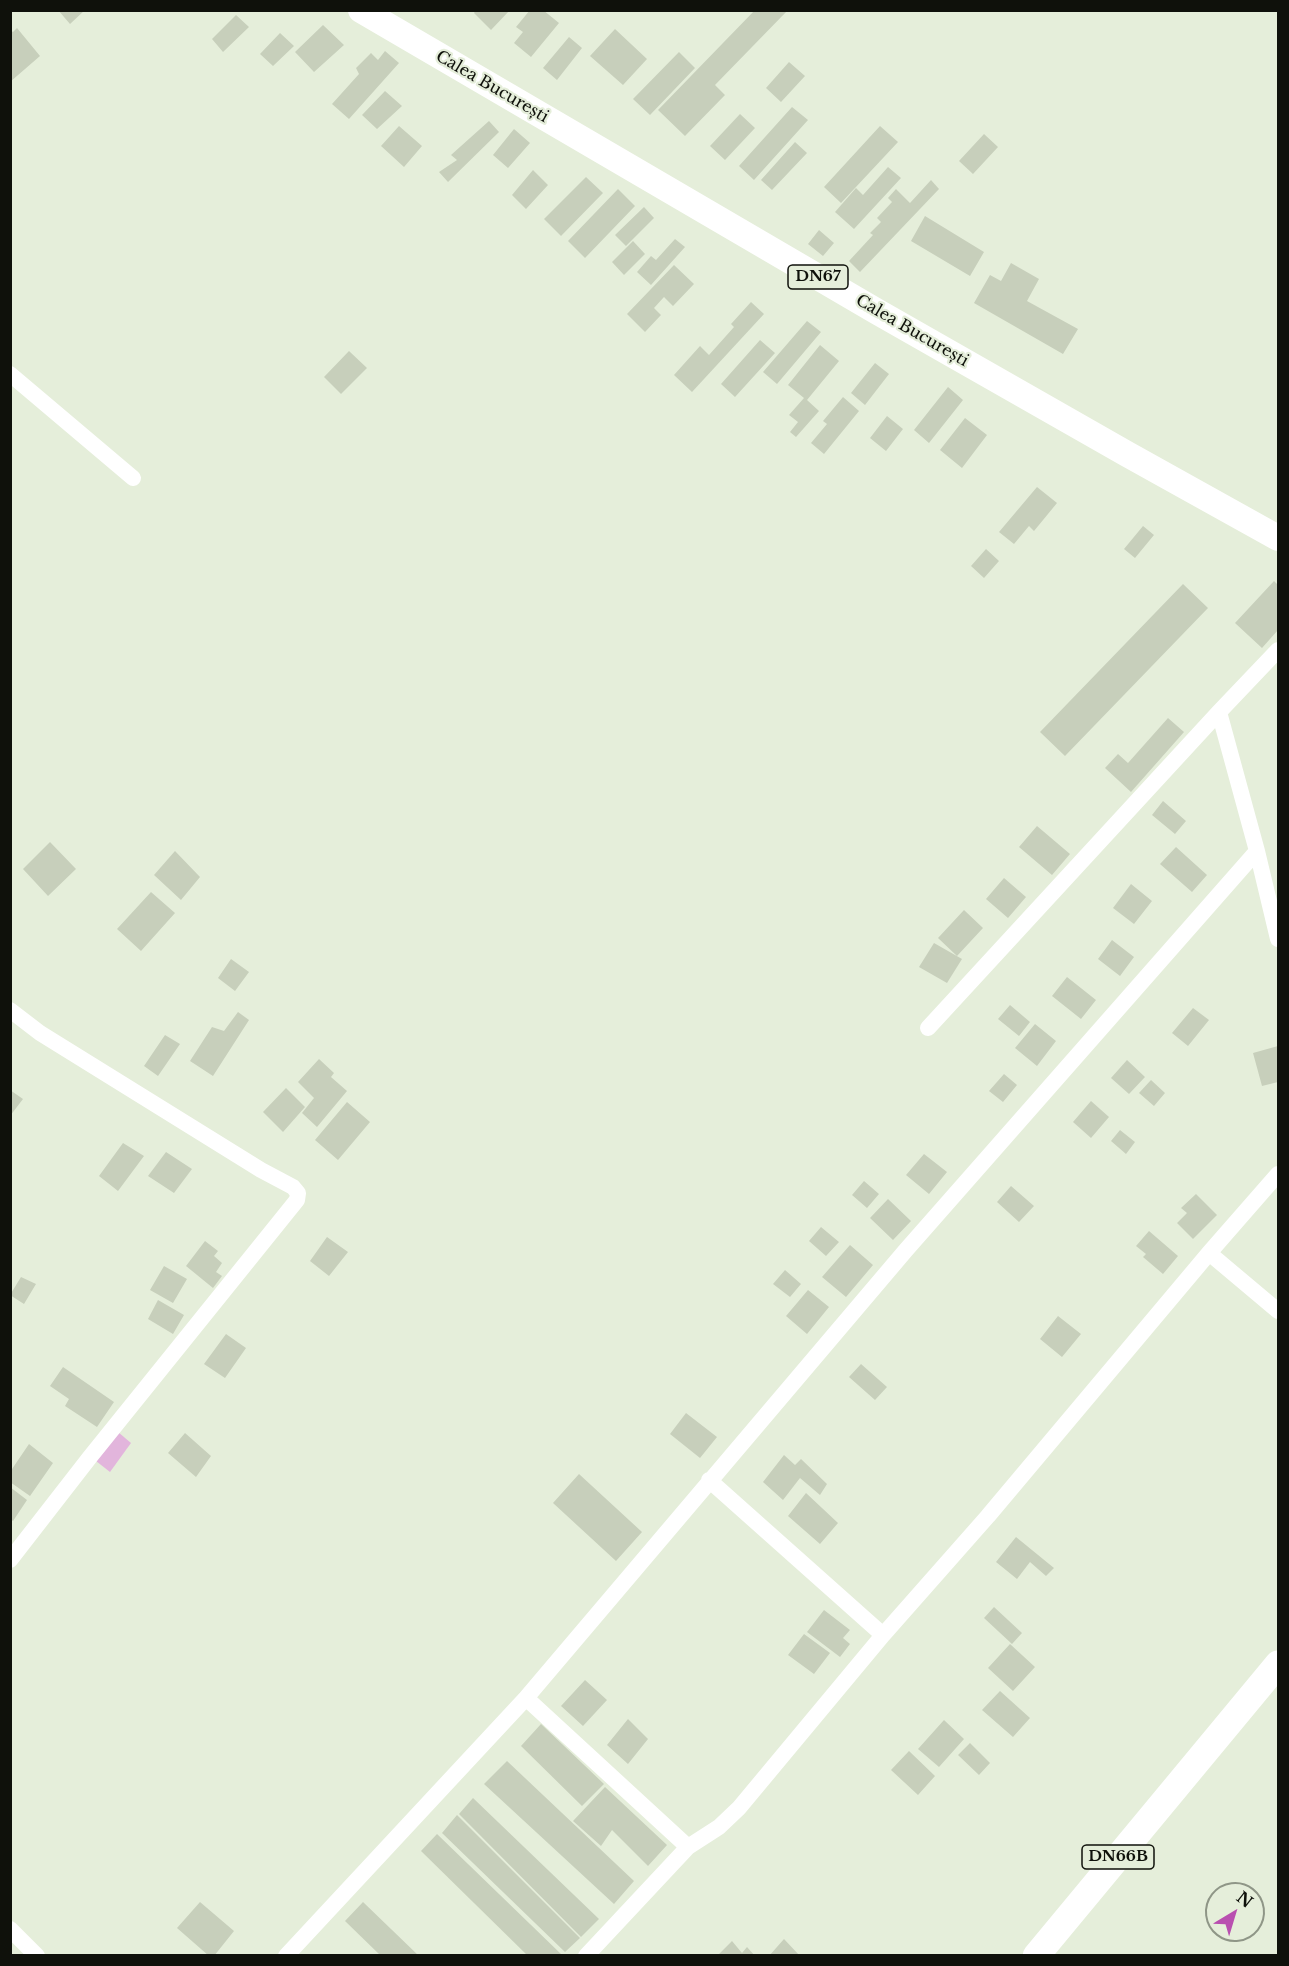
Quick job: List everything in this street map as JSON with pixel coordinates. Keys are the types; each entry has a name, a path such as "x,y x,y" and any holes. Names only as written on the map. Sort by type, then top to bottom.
{"highway":[{"name":"DN66B","path":"1036,1956 1278,1664"}],"main road":[{"name":"Calea București","path":"361,10 876,311 1278,538"}],"street":[{"path":"10,374 133,478"},
{"path":"928,1028 1278,650"},
{"path":"1219,712 1257,851 1278,939"},
{"path":"286,1956 526,1698 709,1480 914,1242 1257,851"},
{"path":"10,1010 40,1033 298,1192 297,1200 10,1560"},
{"path":"586,1956 688,1847 719,1827 739,1808 883,1635 988,1516 1278,1174"},
{"path":"1209,1253 1278,1311"},
{"path":"709,1480 883,1635"},
{"path":"526,1698 688,1847"},
{"path":"10,1929 37,1956"}],"shaded area":[{"path":"118,1432 131,1443 110,1472 96,1461"}],"building":[{"path":"58,10 85,10 70,24"},
{"path":"476,10 510,10 491,30 474,13"},
{"path":"530,10 543,10 559,23 531,57 514,43 523,32 516,27"},
{"path":"755,10 788,10 715,85 725,95 685,136 658,110"},
{"path":"236,15 249,27 223,52 212,39"},
{"path":"323,25 344,45 314,72 295,52"},
{"path":"17,28 40,56 10,82 10,30 13,32"},
{"path":"615,29 647,59 623,85 590,56"},
{"path":"280,33 294,46 273,66 260,54"},
{"path":"569,37 582,48 557,80 543,68"},
{"path":"385,51 399,63 349,119 332,104 359,74 356,68 371,53 378,60"},
{"path":"679,52 695,68 650,115 633,99"},
{"path":"789,62 805,76 781,102 766,88"},
{"path":"385,91 402,106 377,129 362,115"},
{"path":"792,107 808,120 754,180 739,166"},
{"path":"740,114 755,128 725,160 710,146"},
{"path":"489,121 499,132 448,182 439,172 457,160 451,155"},
{"path":"399,126 422,146 404,167 381,146"},
{"path":"880,126 898,142 841,203 824,187"},
{"path":"514,129 530,143 508,168 493,155"},
{"path":"984,134 998,147 973,174 959,161"},
{"path":"795,142 807,153 772,190 761,180"},
{"path":"888,167 901,178 854,229 835,212 856,188 863,195"},
{"path":"533,170 548,185 526,209 512,195"},
{"path":"586,177 603,193 561,236 544,219"},
{"path":"931,180 939,189 860,272 849,261 873,235 870,233 881,222 877,218 892,202 888,198 896,189 910,203"},
{"path":"618,189 635,206 585,258 568,241"},
{"path":"644,207 654,218 626,246 615,235"},
{"path":"925,216 984,252 970,276 911,241"},
{"path":"819,230 834,243 823,256 808,244"},
{"path":"675,239 685,247 651,285 637,272 651,256 656,260"},
{"path":"633,241 645,254 624,275 612,262"},
{"path":"1011,263 1039,279 1027,301 1078,329 1063,354 974,303 990,275 1001,281"},
{"path":"674,265 694,284 673,306 664,297 654,308 661,315 645,332 627,314"},
{"path":"751,302 764,314 692,392 674,375 700,346 709,355 734,327 731,324"},
{"path":"807,321 821,332 777,384 763,372"},
{"path":"760,340 775,353 735,397 721,384"},
{"path":"820,345 839,361 807,400 819,411 796,437 790,432 798,422 789,415 804,398 788,385"},
{"path":"349,351 367,368 341,394 324,377"},
{"path":"875,363 889,374 865,405 851,393"},
{"path":"948,387 963,400 929,443 914,430"},
{"path":"843,397 859,411 824,454 811,443 827,424 823,421"},
{"path":"887,416 903,429 886,451 870,438"},
{"path":"965,418 987,435 962,468 940,450"},
{"path":"1037,487 1057,503 1034,531 1029,526 1014,544 999,532"},
{"path":"1143,526 1154,535 1135,558 1124,549"},
{"path":"986,549 999,561 984,578 971,566"},
{"path":"1274,581 1278,585 1278,630 1262,648 1235,623"},
{"path":"1183,584 1208,608 1065,756 1040,732"},
{"path":"1168,718 1184,732 1131,792 1105,768 1118,754 1128,763"},
{"path":"1163,801 1186,821 1175,834 1152,815"},
{"path":"1037,826 1070,854 1052,875 1019,847"},
{"path":"50,842 76,869 48,896 23,869"},
{"path":"1176,847 1207,875 1192,892 1160,864"},
{"path":"175,851 200,877 181,900 154,875"},
{"path":"1004,878 1026,897 1008,918 986,899"},
{"path":"1131,884 1152,901 1134,924 1113,908"},
{"path":"151,892 175,913 141,951 117,929"},
{"path":"964,910 983,928 957,956 938,938"},
{"path":"1112,940 1134,957 1120,976 1098,959"},
{"path":"934,943 962,959 947,983 919,967"},
{"path":"231,959 249,972 235,991 218,978"},
{"path":"1067,977 1096,1000 1081,1019 1052,996"},
{"path":"1010,1005 1030,1022 1019,1036 998,1019"},
{"path":"1193,1008 1209,1020 1188,1046 1172,1033"},
{"path":"238,1012 249,1020 213,1076 190,1061 212,1027 224,1031"},
{"path":"1035,1024 1056,1041 1037,1066 1015,1048"},
{"path":"165,1035 180,1044 158,1076 144,1066"},
{"path":"1278,1046 1278,1082 1262,1086 1253,1053"},
{"path":"319,1059 334,1073 331,1077 347,1091 317,1127 302,1113 314,1098 298,1082"},
{"path":"1127,1060 1145,1077 1129,1094 1111,1078"},
{"path":"1004,1074 1017,1085 1003,1102 989,1091"},
{"path":"1151,1080 1165,1093 1154,1106 1139,1093"},
{"path":"286,1088 305,1107 283,1132 263,1112"},
{"path":"10,1090 23,1099 10,1116"},
{"path":"1091,1101 1109,1117 1091,1138 1073,1122"},
{"path":"347,1102 370,1122 338,1160 315,1140"},
{"path":"1120,1130 1135,1142 1126,1154 1111,1141"},
{"path":"123,1143 144,1156 118,1191 99,1176"},
{"path":"166,1152 192,1169 174,1193 148,1176"},
{"path":"924,1154 947,1172 929,1194 906,1175"},
{"path":"864,1181 879,1194 867,1208 852,1195"},
{"path":"1011,1186 1034,1206 1019,1222 997,1202"},
{"path":"1196,1194 1217,1215 1193,1239 1177,1223 1187,1213 1181,1208"},
{"path":"888,1199 911,1221 893,1240 870,1218"},
{"path":"821,1227 839,1242 826,1256 809,1241"},
{"path":"1149,1231 1178,1256 1163,1274 1143,1257 1146,1254 1136,1246"},
{"path":"327,1237 348,1252 329,1276 310,1261"},
{"path":"205,1241 218,1251 214,1256 222,1263 216,1272 222,1276 213,1288 186,1266"},
{"path":"850,1245 873,1265 846,1297 822,1277"},
{"path":"164,1266 187,1279 173,1303 150,1290"},
{"path":"785,1270 801,1284 790,1297 773,1284"},
{"path":"21,1277 36,1284 24,1304 10,1295"},
{"path":"808,1290 829,1307 807,1334 786,1316"},
{"path":"158,1300 184,1315 173,1334 148,1319"},
{"path":"1058,1316 1081,1334 1062,1357 1040,1339"},
{"path":"226,1334 246,1348 225,1378 204,1364"},
{"path":"861,1364 887,1387 875,1400 849,1377"},
{"path":"63,1367 114,1402 97,1427 65,1406 69,1399 50,1386"},
{"path":"686,1413 717,1437 700,1458 670,1434"},
{"path":"185,1433 211,1456 196,1477 168,1453"},
{"path":"29,1444 53,1463 30,1496 10,1482 10,1472"},
{"path":"784,1455 795,1465 801,1459 827,1484 820,1495 800,1478 783,1500 763,1482"},
{"path":"579,1474 642,1532 616,1561 553,1503"},
{"path":"10,1487 27,1500 13,1521 10,1519"},
{"path":"806,1493 838,1523 820,1544 788,1516"},
{"path":"1016,1537 1054,1568 1046,1576 1030,1562 1017,1579 996,1562"},
{"path":"994,1607 1022,1633 1012,1644 984,1618"},
{"path":"824,1610 850,1630 843,1638 850,1644 840,1657 807,1632"},
{"path":"804,1634 830,1653 814,1674 788,1655"},
{"path":"1010,1644 1035,1667 1013,1691 988,1668"},
{"path":"585,1680 607,1700 583,1726 561,1706"},
{"path":"1000,1691 1030,1718 1013,1737 982,1710"},
{"path":"628,1719 648,1739 628,1764 607,1745"},
{"path":"944,1720 964,1739 939,1767 918,1749"},
{"path":"541,1724 604,1784 582,1806 521,1746"},
{"path":"970,1743 990,1763 979,1775 958,1755"},
{"path":"909,1751 935,1776 918,1795 891,1770"},
{"path":"507,1761 634,1881 614,1904 484,1784"},
{"path":"605,1787 667,1845 648,1866 612,1830 601,1846 573,1821"},
{"path":"473,1798 599,1919 581,1937 459,1814"},
{"path":"457,1815 580,1938 565,1952 442,1833"},
{"path":"437,1834 561,1954 560,1956 528,1956 421,1851"},
{"path":"200,1902 234,1931 214,1956 209,1956 177,1928"},
{"path":"363,1902 419,1956 381,1956 345,1921"},
{"path":"784,1939 800,1956 769,1956"},
{"path":"732,1941 742,1953 747,1947 755,1956 717,1956"}]}
